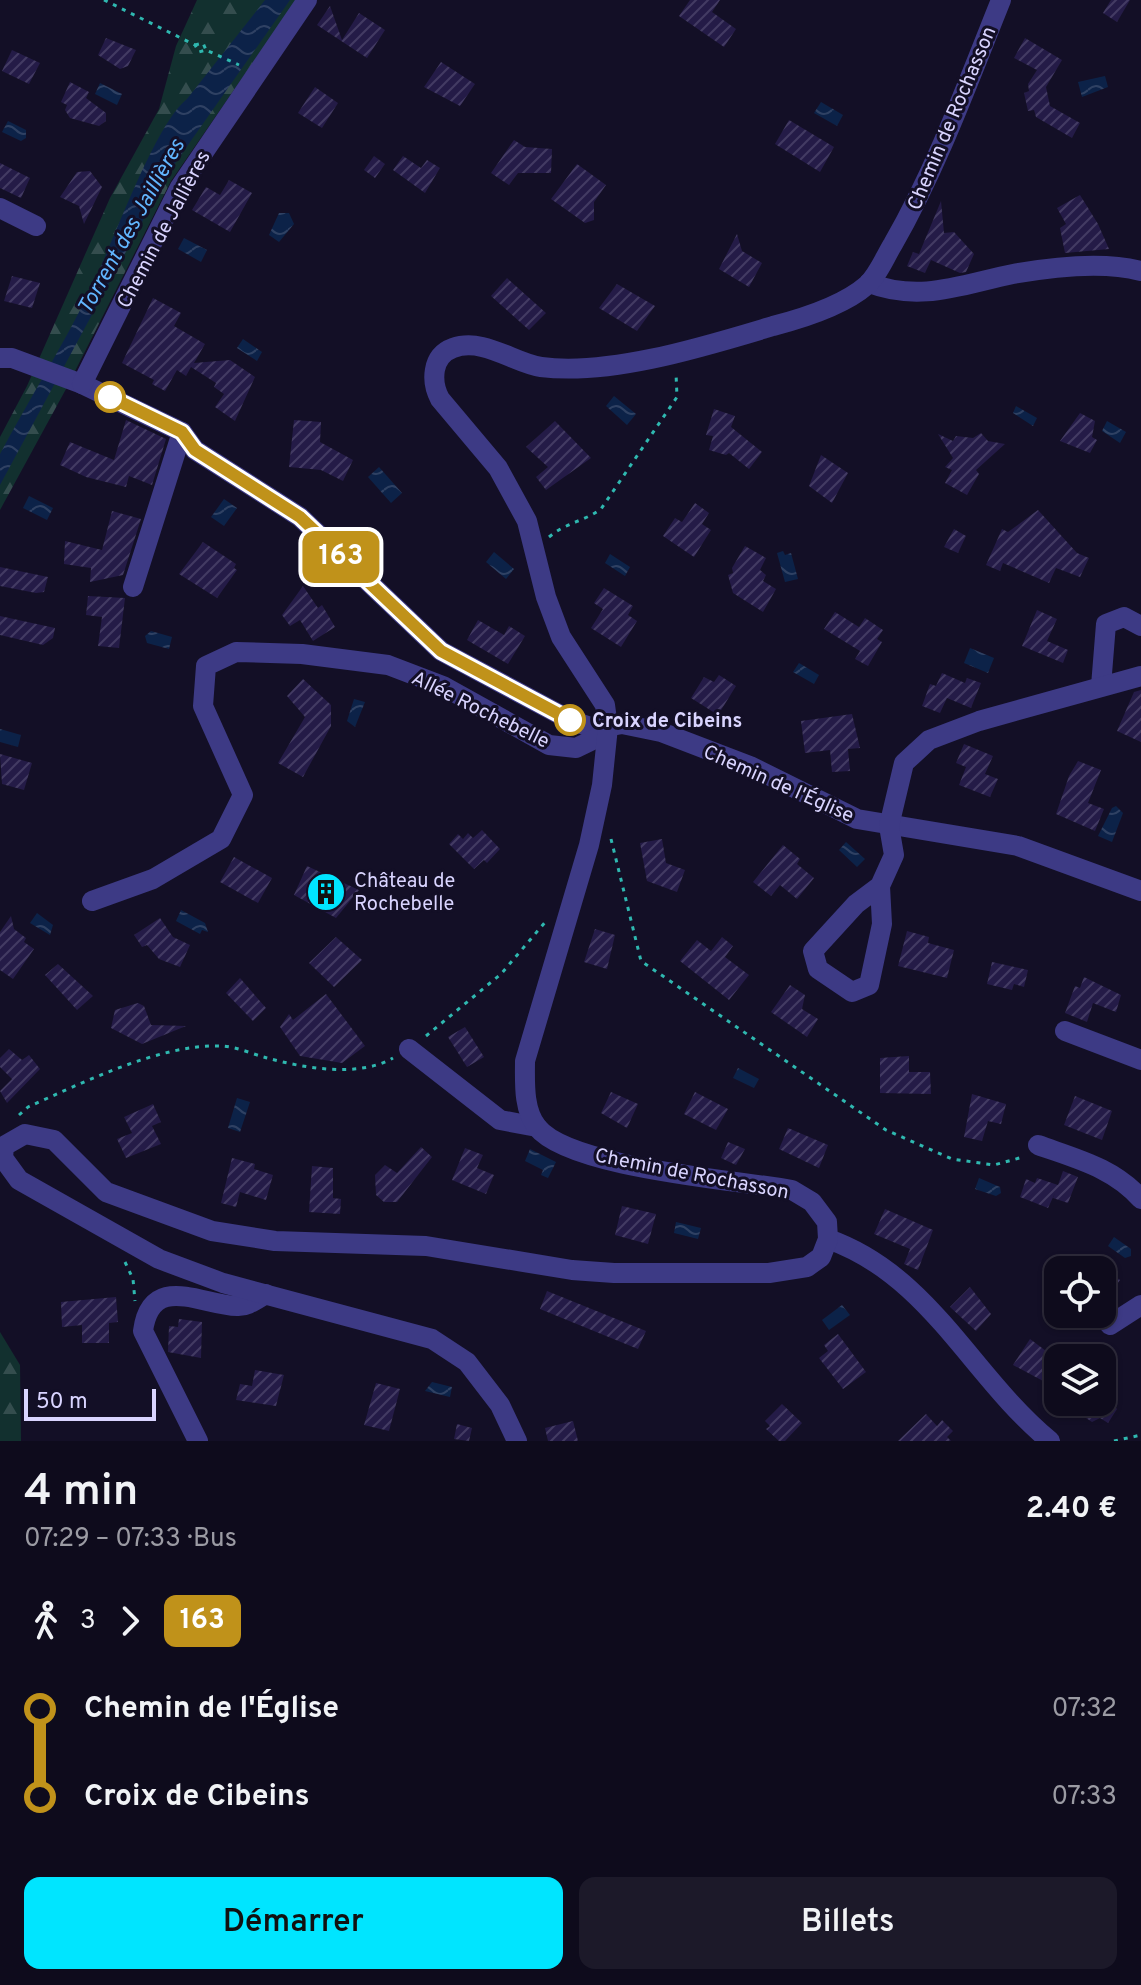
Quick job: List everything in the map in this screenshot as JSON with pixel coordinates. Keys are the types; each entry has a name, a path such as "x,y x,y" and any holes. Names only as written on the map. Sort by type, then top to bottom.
{"street":[{"name":"Chemin de Jallières","path":"77,382 180,187 307,0"},
{"name":"Chemin de Rochasson","path":"828,1239 827,1222 812,1202 792,1190 604,1159 551,1139 537,1127 525,1095 525,1061 602,785 608,730 605,705 561,637 546,597 527,521 498,468 434,387 433,373 440,358 454,348 478,347 508,354 540,367 601,365 675,353 777,325 848,299 869,283 918,201 1001,0"},
{"path":"0,208 36,226"},
{"path":"869,283 887,290 949,292 1014,274 1118,265 1141,271"},
{"name":"Chemin de l'Église","path":"0,358 12,358 77,382 182,432 195,450 300,517 441,651 570,720 596,729 631,725 661,732 750,766 857,819 1018,846 1141,891"},
{"path":"133,587 182,432"},
{"path":"1101,686 1106,624 1124,617 1141,626"},
{"name":"Allée Rochebelle","path":"92,901 153,879 221,839 243,795 203,706 206,666 236,652 302,654 388,665 443,686 549,745 576,748 608,730"},
{"path":"880,886 856,904 813,951 818,969 852,992 869,985 882,924 880,886 894,855 889,826 904,763 929,740 979,721 1141,676"},
{"path":"1065,1031 1141,1060"},
{"path":"409,1049 500,1120 537,1127"},
{"path":"517,1441 500,1405 467,1362 432,1339 266,1294 159,1259 19,1180 1,1158 4,1146 15,1137 40,1135 54,1140 106,1192 212,1231 275,1241 426,1246 572,1270 658,1274 769,1273 807,1267 821,1257 828,1239 868,1257 935,1311 1014,1406 1050,1441"},
{"path":"1038,1145 1108,1170 1127,1183 1141,1199"},
{"path":"198,1441 148,1341 145,1322 153,1306 167,1296 177,1295 241,1307 266,1294"},
{"path":"1116,1321 1141,1305"}],"path":[{"path":"104,0 195,45 199,52 208,51 248,70"},
{"path":"536,548 567,522 591,516 601,509 677,397 675,353"},
{"path":"592,829 610,834 641,961 886,1130 921,1147 952,1159 994,1165 1012,1162 1038,1145"},
{"path":"16,1118 28,1107 104,1076 193,1047 222,1046 285,1062 353,1070 383,1064 409,1049 501,974 552,914"},
{"path":"119,1255 133,1279 134,1297 145,1322"},
{"path":"1114,1441 1141,1435"}],"green space":[{"path":"197,0 296,0 171,181 66,389 0,510 0,437 27,386 110,198 159,109 176,46"},
{"path":"0,1332 20,1365 21,1441 0,1441"}],"water":[{"name":"Torrent des Jaillières","path":"265,0 290,0 169,172 0,485 0,454 81,309 161,133"},
{"path":"1105,76 1108,87 1082,97 1078,82"},
{"path":"100,83 122,94 117,105 95,94"},
{"path":"821,102 843,115 837,126 814,113"},
{"path":"8,121 26,130 26,138 21,141 2,132"},
{"path":"279,213 289,213 294,224 279,242 269,235"},
{"path":"184,238 207,250 201,262 178,249"},
{"path":"243,339 262,352 257,361 237,348"},
{"path":"614,396 636,414 627,425 606,406"},
{"path":"1016,406 1037,418 1033,426 1013,413"},
{"path":"1107,421 1126,432 1120,443 1102,431"},
{"path":"379,467 402,493 391,503 368,477"},
{"path":"29,496 53,508 47,520 23,508"},
{"path":"224,499 237,508 224,526 211,517"},
{"path":"783,551 785,555 791,553 798,579 785,582 777,553"},
{"path":"494,552 514,569 506,579 486,562"},
{"path":"610,554 630,567 625,576 605,563"},
{"path":"151,631 172,637 169,649 147,643 145,636"},
{"path":"970,648 994,658 988,673 964,663"},
{"path":"799,663 819,675 814,684 793,672"},
{"path":"354,699 365,702 355,727 347,721"},
{"path":"0,729 21,735 18,747 0,742"},
{"path":"1116,806 1123,813 1112,842 1098,836 1112,808"},
{"path":"846,842 865,859 857,867 839,850"},
{"path":"181,910 205,923 208,932 202,930 200,934 176,921"},
{"path":"37,913 53,925 50,935 30,923"},
{"path":"738,1068 759,1079 754,1088 733,1078"},
{"path":"237,1098 250,1102 240,1132 228,1128"},
{"path":"530,1149 556,1162 548,1178 541,1175 543,1170 525,1161"},
{"path":"979,1178 1000,1187 1001,1193 996,1196 975,1189"},
{"path":"676,1222 701,1228 698,1239 674,1233"},
{"path":"1114,1237 1131,1249 1131,1256 1125,1258 1108,1246"},
{"path":"842,1305 850,1315 829,1330 822,1320"},
{"path":"432,1382 452,1387 450,1397 425,1391"}],"building":[{"path":"690,0 720,0 712,12 736,29 724,47 679,16"},
{"path":"1111,0 1130,0 1117,22 1103,13"},
{"path":"330,6 342,40 359,13 385,30 367,58 317,25"},
{"path":"106,38 136,50 128,66 120,69 98,55"},
{"path":"1025,38 1062,60 1046,87 1050,106 1080,123 1072,138 1036,117 1034,110 1028,111 1024,93 1029,91 1028,84 1037,70 1014,58"},
{"path":"12,50 40,63 29,84 2,71"},
{"path":"441,62 475,84 460,106 424,87"},
{"path":"70,82 89,92 86,98 106,113 106,121 99,126 70,118 65,110 67,105 61,102"},
{"path":"315,87 338,103 322,128 298,113"},
{"path":"789,120 834,147 820,172 775,144"},
{"path":"514,140 525,147 552,149 551,173 518,173 509,185 491,173"},
{"path":"374,156 385,164 375,178 364,170"},
{"path":"403,156 421,168 427,160 440,168 425,193 393,170"},
{"path":"0,163 30,178 21,198 0,188"},
{"path":"577,164 606,185 594,202 594,220 585,223 551,199"},
{"path":"90,171 102,187 84,224 79,206 60,197 77,172"},
{"path":"229,180 252,193 230,232 192,210 206,187 220,195"},
{"path":"1080,195 1109,249 1065,253 1060,228 1066,224 1057,208"},
{"path":"941,201 944,233 954,232 974,254 966,272 960,273 931,260 925,273 907,266 913,252 919,254"},
{"path":"737,234 742,251 762,263 749,287 719,269"},
{"path":"12,276 40,283 32,308 4,301"},
{"path":"507,278 546,313 529,330 491,296"},
{"path":"617,284 655,306 637,331 599,308"},
{"path":"153,298 181,313 174,326 205,344 194,363 230,360 255,377 235,421 215,407 224,394 214,387 216,383 191,367 186,376 177,370 165,391 152,384 154,380 122,363"},
{"path":"714,409 735,416 731,427 762,452 749,469 729,453 726,455 709,450 713,436 706,435"},
{"path":"1080,413 1095,421 1092,437 1097,440 1090,453 1060,441"},
{"path":"126,420 166,439 152,485 129,476 126,487 86,477 60,465 70,442 114,460"},
{"path":"294,420 321,422 320,442 353,460 343,481 321,470 289,467"},
{"path":"555,421 591,458 546,490 536,477 548,467 526,447"},
{"path":"981,433 988,441 1005,444 976,470 979,474 967,495 945,483 952,470 945,467 953,458 938,434 953,441 956,436 973,438"},
{"path":"821,455 848,473 832,503 809,486"},
{"path":"695,503 709,513 702,524 711,530 694,557 663,536 675,518 682,522"},
{"path":"1038,510 1077,553 1089,558 1080,577 1056,568 1049,583 1003,563 1000,571 986,565 1002,529 1008,532"},
{"path":"112,511 141,519 123,575 90,582 91,568 64,564 65,541 102,550"},
{"path":"954,529 966,536 958,553 944,547"},
{"path":"203,542 236,564 234,568 237,570 217,598 179,574"},
{"path":"745,546 766,558 760,570 766,575 763,581 776,589 763,612 733,593 728,575 733,573 732,568"},
{"path":"0,567 48,577 44,592 0,586"},
{"path":"303,586 318,608 322,605 335,627 313,641 300,620 290,626 282,615"},
{"path":"604,588 633,606 628,615 637,621 621,647 591,628 603,609 594,603"},
{"path":"88,596 125,598 119,648 98,646 102,617 86,615"},
{"path":"1037,610 1057,619 1047,641 1068,650 1063,663 1022,646"},
{"path":"835,612 859,627 865,618 883,630 877,639 882,642 868,666 855,659 860,651 824,629"},
{"path":"0,616 55,628 53,638 43,645 0,635"},
{"path":"478,620 504,635 509,626 525,636 508,664 467,640"},
{"path":"942,673 965,683 967,678 981,683 971,708 947,698 940,713 922,706 930,684 936,686"},
{"path":"719,675 736,686 718,715 691,698 704,677 714,682"},
{"path":"303,679 331,705 331,726 303,777 278,763 305,717 287,696"},
{"path":"1141,690 1141,742 1117,731 1134,692"},
{"path":"852,714 860,748 848,749 850,771 832,772 830,750 805,753 801,721"},
{"path":"964,744 993,756 985,774 998,779 990,797 959,785 966,767 956,763"},
{"path":"0,754 32,763 24,790 2,784"},
{"path":"1078,761 1101,770 1088,803 1104,809 1095,831 1056,814 1069,776"},
{"path":"482,830 500,849 487,863 484,860 474,869 449,844 458,834 463,839 468,833 473,838"},
{"path":"662,839 666,863 685,870 677,892 647,881 640,843"},
{"path":"783,845 800,859 797,864 814,878 797,899 780,885 771,896 753,882"},
{"path":"234,857 272,878 258,903 220,882"},
{"name":"Château de Rochebelle","path":"307,866 359,890 336,918 294,895"},
{"path":"11,916 14,929 34,949 13,979 0,970 0,932"},
{"path":"160,918 173,937 190,945 180,967 159,959 147,945 142,947 134,935"},
{"path":"595,929 615,935 607,969 584,962"},
{"path":"907,931 929,937 928,943 954,950 947,978 898,966"},
{"path":"336,937 362,960 334,987 309,963"},
{"path":"722,937 733,946 725,957 749,975 729,1000 680,961 697,940 711,951"},
{"path":"992,962 1028,970 1024,987 1014,984 1012,990 987,984"},
{"path":"58,964 93,996 77,1010 45,975"},
{"path":"1084,977 1121,995 1116,1012 1093,1003 1087,1022 1065,1013 1075,986 1080,988"},
{"path":"240,978 266,1008 253,1021 226,993"},
{"path":"790,985 805,995 802,1009 818,1019 807,1037 771,1012"},
{"path":"326,994 365,1046 342,1063 300,1056 280,1027 289,1014 293,1020"},
{"path":"138,1003 144,1006 151,1025 186,1026 142,1044 111,1028 115,1010"},
{"path":"465,1027 484,1057 467,1067 448,1037"},
{"path":"9,1049 22,1060 29,1055 40,1069 7,1103 0,1091 12,1079 0,1067 0,1058"},
{"path":"909,1056 909,1072 930,1072 931,1094 880,1093 880,1058"},
{"path":"611,1092 638,1104 627,1128 601,1113"},
{"path":"695,1092 728,1109 716,1130 684,1114"},
{"path":"972,1094 1006,1104 1001,1124 988,1121 982,1141 964,1137"},
{"path":"1075,1096 1112,1111 1102,1140 1064,1125"},
{"path":"153,1104 161,1122 152,1126 161,1144 126,1158 117,1139 132,1133 124,1117"},
{"path":"788,1128 828,1145 819,1168 779,1149"},
{"path":"728,1142 745,1149 736,1165 721,1158"},
{"path":"421,1147 432,1157 397,1202 384,1202 376,1195 375,1175 385,1165 397,1173"},
{"path":"465,1148 483,1155 477,1168 494,1175 486,1194 452,1180"},
{"path":"232,1158 255,1164 254,1169 273,1175 266,1200 240,1192 236,1207 221,1203"},
{"path":"312,1166 333,1168 333,1198 341,1199 340,1214 309,1212"},
{"path":"1063,1171 1078,1177 1068,1203 1053,1198 1055,1193 1048,1208 1020,1197 1026,1179 1035,1183 1037,1178 1058,1185"},
{"path":"622,1206 656,1214 648,1244 615,1235"},
{"path":"885,1209 933,1230 918,1270 904,1264 910,1249 874,1234"},
{"path":"970,1287 991,1314 976,1331 950,1307"},
{"path":"547,1291 646,1331 638,1349 540,1309"},
{"path":"116,1297 118,1322 109,1323 109,1343 82,1343 82,1325 62,1327 61,1302"},
{"path":"179,1319 202,1322 201,1358 168,1352 169,1326 178,1327"},
{"path":"838,1334 866,1372 843,1389 819,1358 828,1351 824,1345"},
{"path":"1030,1339 1044,1350 1044,1381 1013,1365"},
{"path":"255,1370 284,1375 276,1406 236,1400 240,1384 252,1386"},
{"path":"376,1383 400,1389 389,1431 364,1425"},
{"path":"782,1404 802,1423 785,1441 779,1441 766,1429 770,1426 765,1421"},
{"path":"926,1414 937,1426 942,1420 953,1431 947,1437 951,1441 898,1441"},
{"path":"1083,1416 1112,1416 1108,1423 1100,1418 1092,1422"},
{"path":"573,1421 578,1441 548,1441 545,1428"},
{"path":"457,1424 472,1428 469,1441 454,1439"}],"bus line":[{"name":"163","path":"110,397 182,432 195,450 300,517 441,651 475,672 570,720"}],"place":[{"name":"Croix de Cibeins","path":"570,720"},
{"name":"Château de Rochebelle","path":"326,892"}]}
